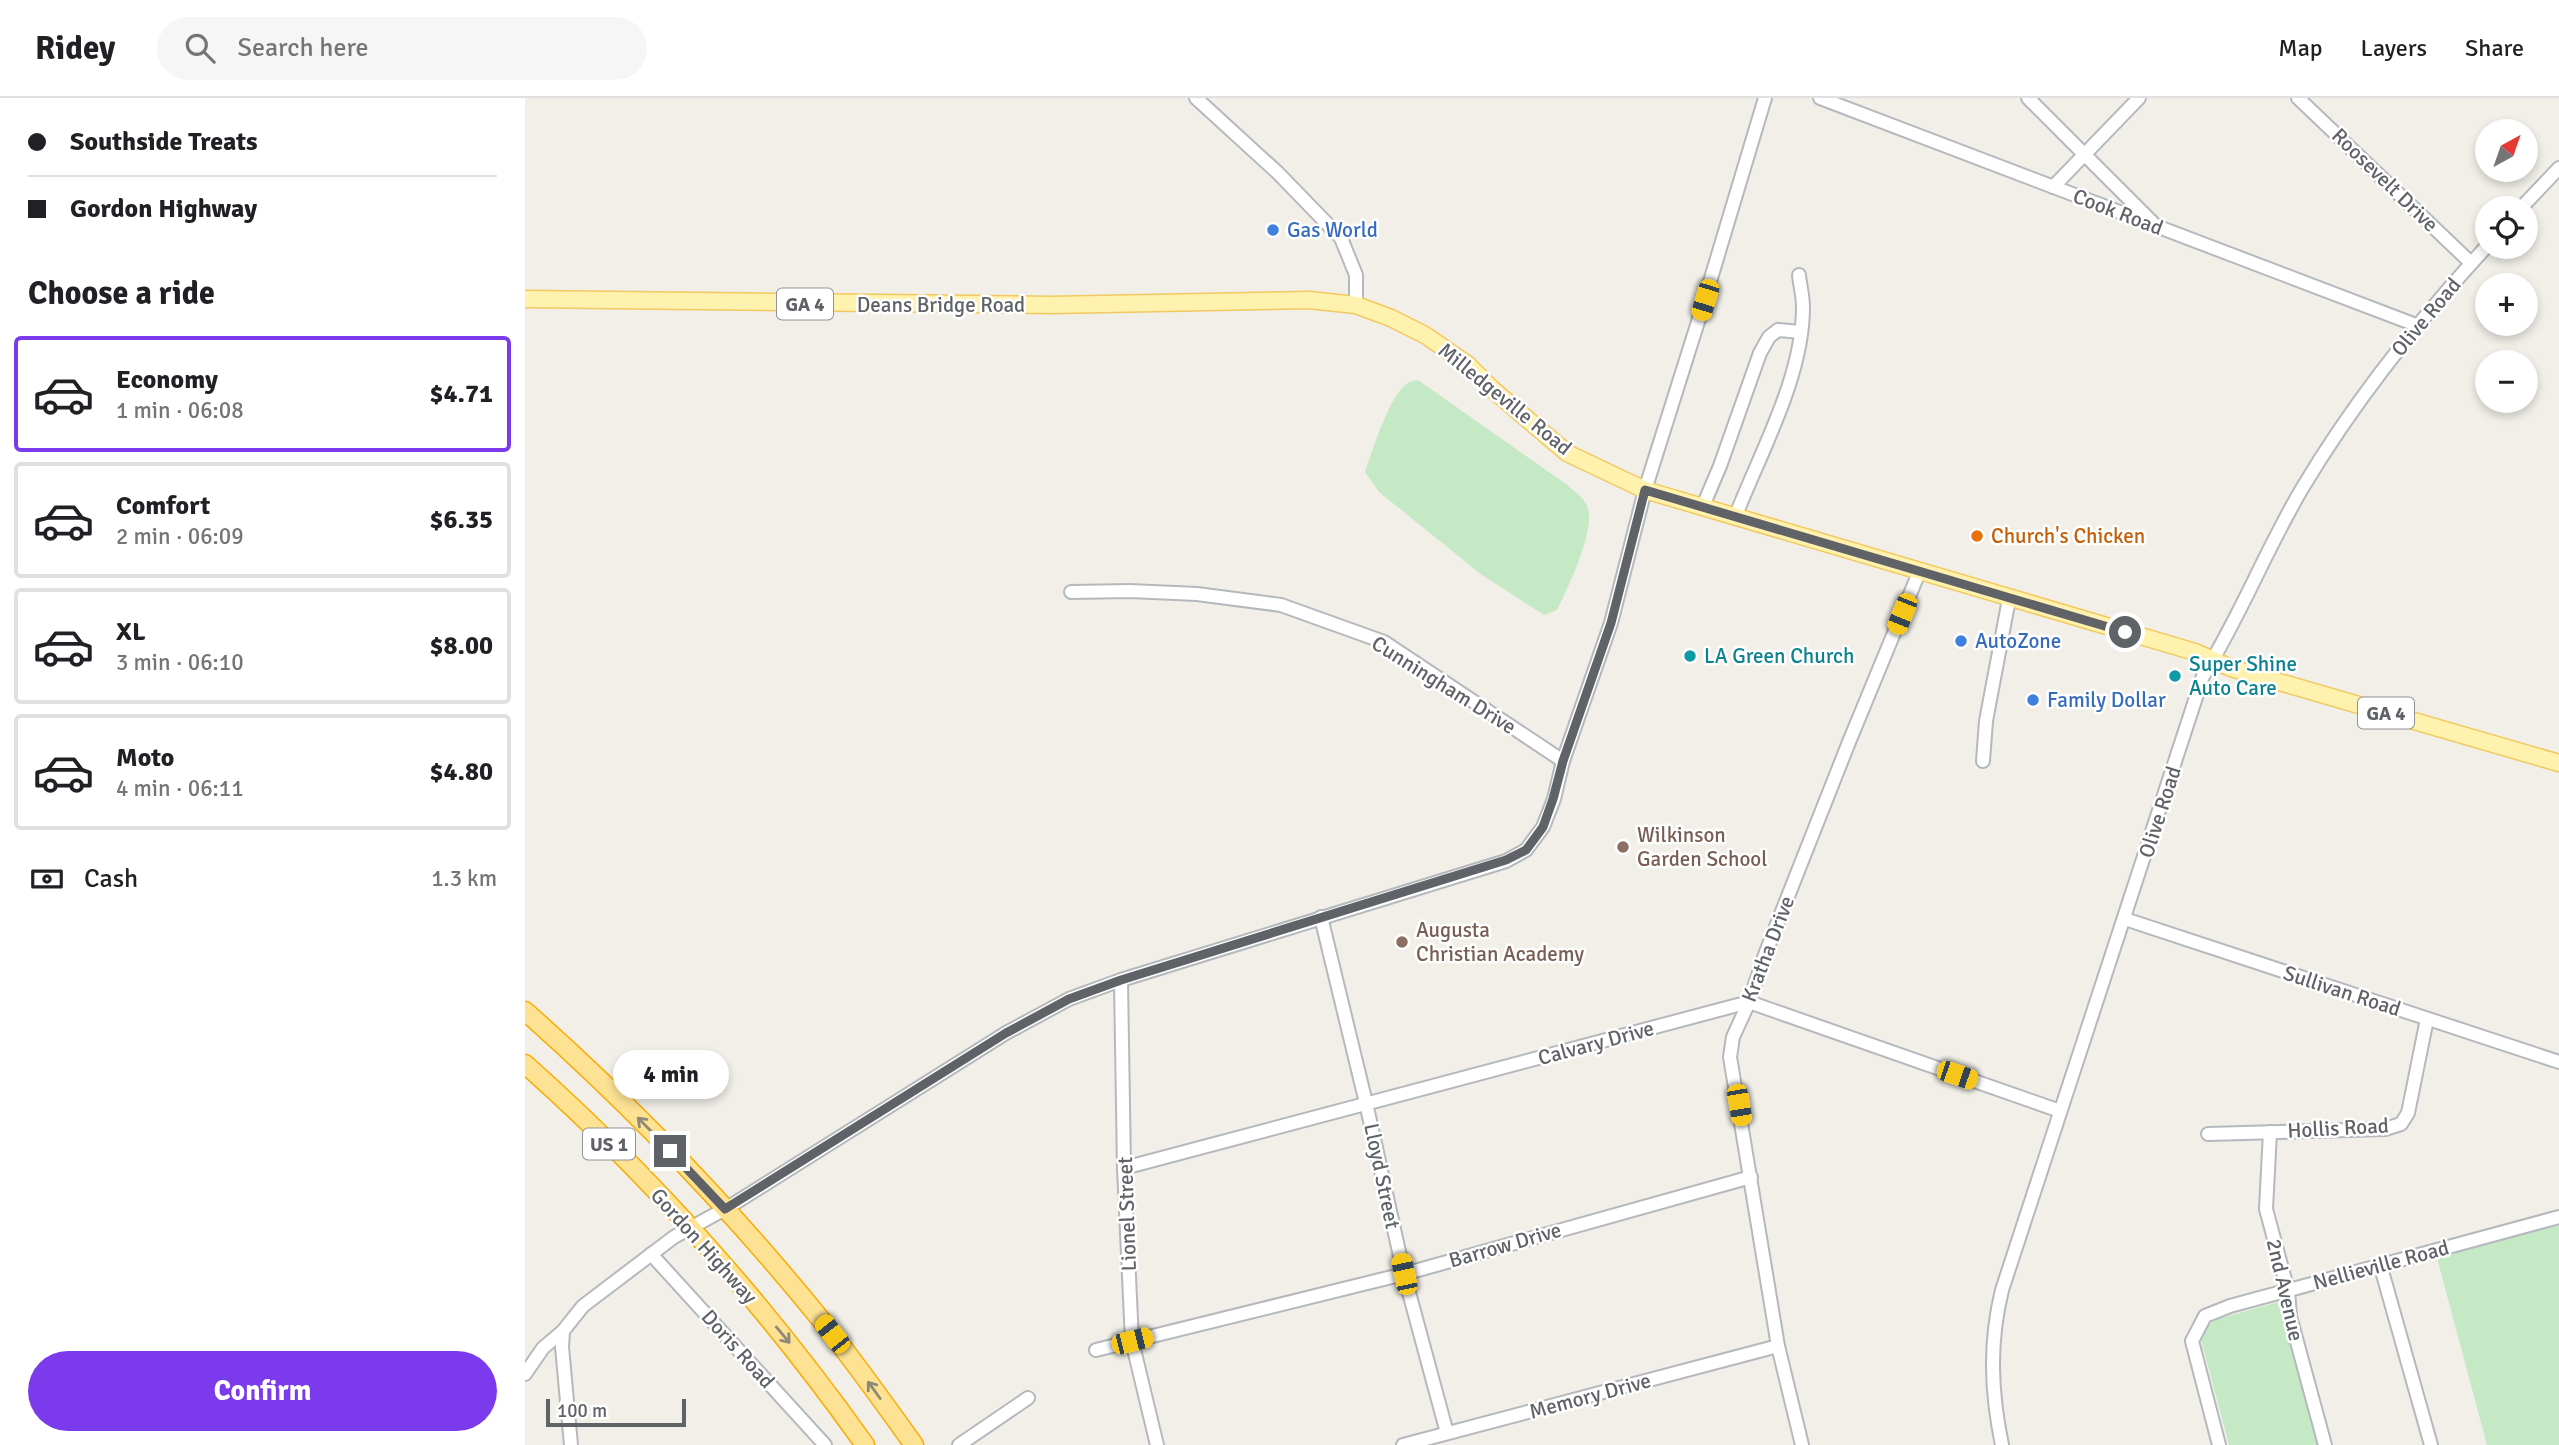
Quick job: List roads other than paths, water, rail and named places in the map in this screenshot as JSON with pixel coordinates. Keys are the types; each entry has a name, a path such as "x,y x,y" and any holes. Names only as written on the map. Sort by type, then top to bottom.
{"highway":[{"name":"Gordon Highway","path":"525,1011 596,1075 725,1209 822,1321 914,1445"},
{"name":"Gordon Highway","path":"525,1064 623,1158 689,1229 796,1351 865,1445"}],"main road":[{"name":"Deans Bridge Road","path":"525,299 1051,305 1309,300 1356,305"},
{"name":"Milledgeville Road","path":"1356,305 1425,335 1467,364 1490,388 1567,453 1645,490 2195,652 2231,668 2559,762"}],"street":[{"path":"1196,98 1278,173 1342,238 1356,275 1356,305"},
{"path":"525,1374 543,1348 563,1331 583,1306 651,1254 1006,1033 1069,999 1121,980 1506,860 1526,850 1543,827 1611,623 1645,490 1765,98"},
{"name":"Cook Road","path":"1820,98 2416,325"},
{"path":"2028,98 2157,227"},
{"path":"2053,187 2139,98"},
{"name":"Roosevelt Drive","path":"2298,98 2472,263"},
{"path":"2533,196 2559,167"},
{"name":"Olive Road","path":"2002,1445 1991,1367 1997,1309 2008,1268 2203,676 2255,580 2266,553 2338,431 2416,325 2476,259"},
{"path":"1736,515 1781,405 1795,361 1803,305 1799,275"},
{"path":"1703,506 1760,353 1769,337 1778,330 1801,332"},
{"name":"Kratha Drive","path":"1802,1445 1778,1346 1730,1058 1733,1037 1749,1002 1766,952 1920,570"},
{"name":"Cunningham Drive","path":"1071,592 1197,594 1281,605 1384,642 1563,761"},
{"path":"1983,761 1986,721 2009,599"},
{"name":"Lloyd Street","path":"1321,917 1404,1274 1447,1433"},
{"name":"Sullivan Road","path":"2125,919 2559,1062"},
{"name":"Lionel Street","path":"1121,980 1124,1168 1132,1341 1157,1445"},
{"path":"1749,1002 2060,1111"},
{"name":"Calvary Drive","path":"1124,1168 1749,1002"},
{"name":"Hollis Road","path":"2208,1134 2385,1129 2401,1124 2408,1112 2427,1019"},
{"name":"2nd Avenue","path":"2270,1132 2266,1209 2288,1291 2290,1315 2325,1445"},
{"name":"Barrow Drive","path":"1095,1350 1404,1274 1751,1177"},
{"name":"Nellieville Road","path":"2219,1445 2192,1341 2205,1316 2230,1306 2380,1264 2559,1217"},
{"name":"Doris Road","path":"651,1254 825,1445"},
{"path":"2380,1264 2431,1445"},
{"path":"563,1331 562,1347 571,1445"},
{"name":"Memory Drive","path":"1403,1445 1778,1346"},
{"path":"959,1445 1028,1398"}],"place":[{"name":"Gas World","path":"1273,230"},
{"name":"Church's Chicken","path":"1977,536"},
{"name":"AutoZone","path":"1961,641"},
{"name":"LA Green Church","path":"1690,656"},
{"name":"Super Shine Auto Care","path":"2175,676"},
{"name":"Family Dollar","path":"2033,700"},
{"name":"Wilkinson Garden School","path":"1623,847"},
{"name":"Augusta Christian Academy","path":"1402,942"}]}
